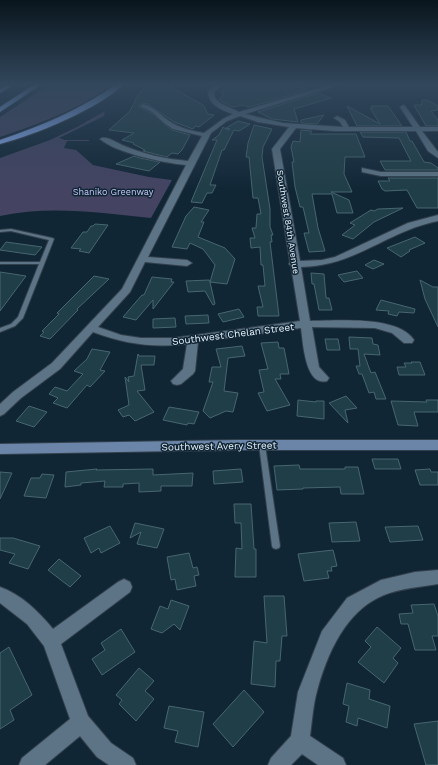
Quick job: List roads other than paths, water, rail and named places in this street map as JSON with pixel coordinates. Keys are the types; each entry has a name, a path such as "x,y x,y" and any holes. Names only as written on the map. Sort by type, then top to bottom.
{"highway":[{"path":"0,142 57,120"}],"street":[{"path":"163,120 172,126 183,130 206,135"},
{"path":"0,411 17,395 56,366 126,290 206,135 218,124 227,120"},
{"path":"258,120 294,126 347,129 438,129"},
{"path":"340,120 343,121 347,129"},
{"path":"412,120 431,149 438,156"},
{"name":"Southwest 84th Avenue","path":"294,126 276,149 294,264 313,368 323,378"},
{"path":"103,139 142,156 170,162 191,163"},
{"path":"365,170 382,174 438,174"},
{"path":"294,264 320,264 338,259 422,220 438,218"},
{"path":"142,259 186,263"},
{"name":"Southwest Chelan Street","path":"92,328 118,338 141,342 193,340 217,335 305,324 334,324 375,326 396,331 408,340"},
{"path":"177,381 189,371 193,340"},
{"name":"Southwest Avery Street","path":"0,449 262,445 438,445"},
{"path":"278,765 300,742 307,692 328,637 353,604 381,588 415,580 438,577"},
{"path":"51,641 124,587"},
{"path":"0,595 8,598 33,618 51,641 81,722 104,750 126,765"},
{"path":"29,765 81,722"},
{"path":"300,742 336,765"}],"lane":[{"path":"0,231 11,230 52,239 20,318 0,330"},
{"path":"0,263 42,263"},
{"path":"262,445 276,546"}],"park label":[{"name":"Shaniko Greenway","path":"113,192"}]}
